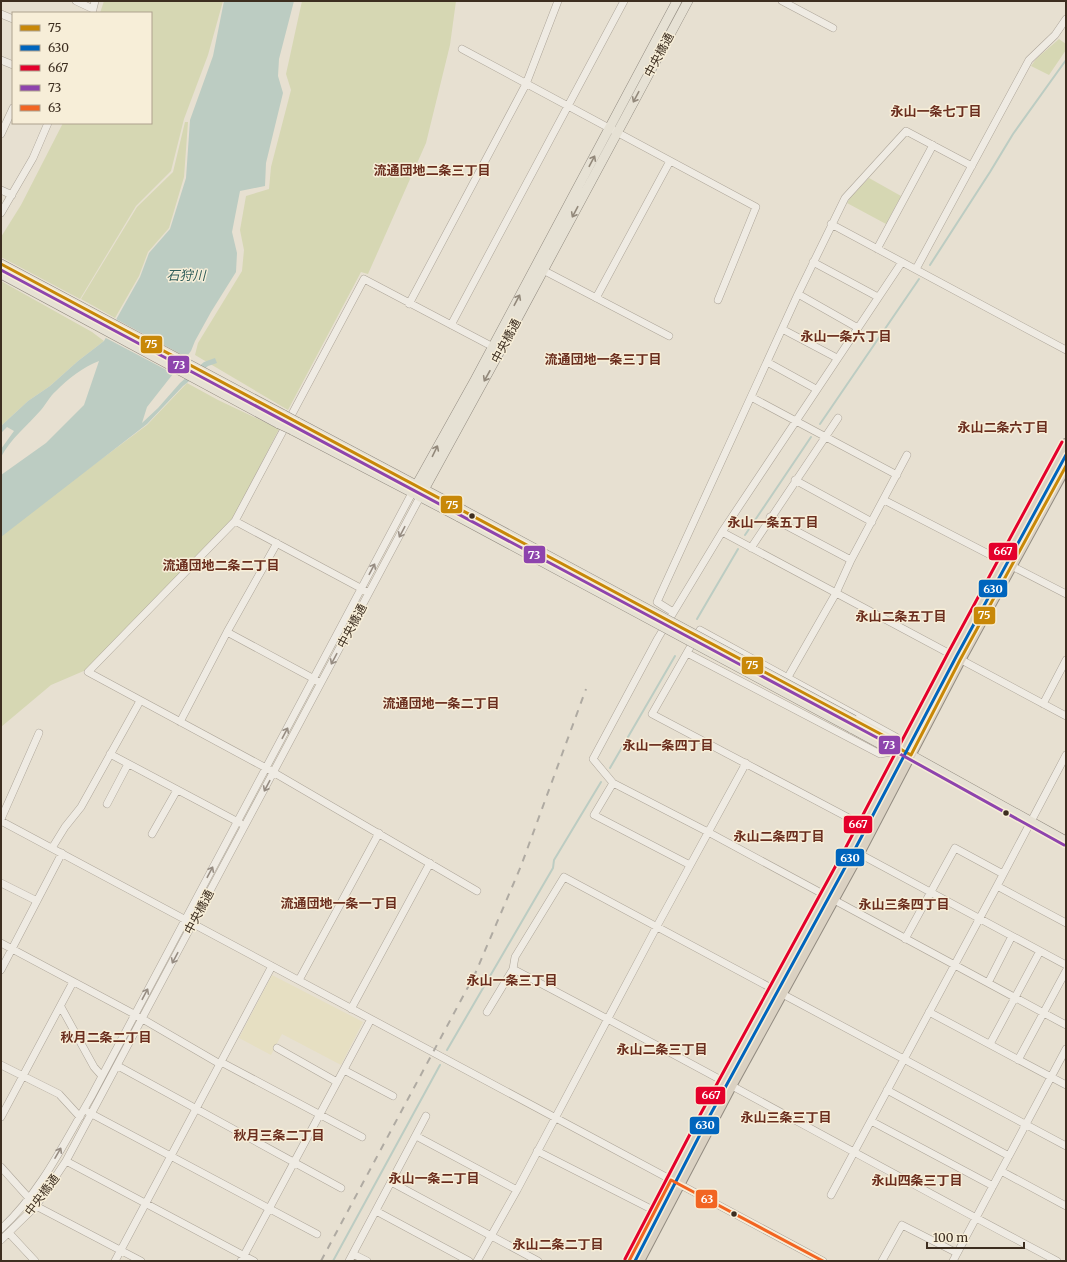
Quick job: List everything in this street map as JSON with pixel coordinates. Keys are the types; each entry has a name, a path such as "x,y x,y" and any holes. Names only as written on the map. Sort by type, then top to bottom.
{"highway":[{"path":"639,1261 676,1182 727,1083 867,828 956,658 1008,563 1062,470 1066,444"},
{"path":"629,1261 655,1211 676,1182"}],"main road":[{"name":"中央橋通","path":"418,491 613,130 677,1"},
{"name":"中央橋通","path":"613,130 688,1"},
{"path":"1,264 270,413 279,424 418,491"},
{"path":"1,274 270,413 284,415 418,491 853,724 886,747 907,752 1066,840"}],"street":[{"path":"76,1 93,11 95,1"},
{"path":"409,304 526,84 558,1"},
{"path":"451,325 624,1"},
{"path":"782,1 833,28"},
{"path":"1,14 12,19"},
{"path":"916,269 1028,60 1055,35 1066,19"},
{"path":"462,49 756,206 718,300"},
{"path":"1,60 12,65"},
{"path":"1,134 12,110"},
{"path":"1,214 33,158 48,124"},
{"path":"673,612 657,602 798,294 845,198 906,131 972,166"},
{"path":"877,249 933,145"},
{"path":"596,298 670,161"},
{"path":"1,190 12,195"},
{"path":"831,224 1066,350"},
{"path":"813,262 878,297"},
{"path":"902,262 722,532 673,612 593,759 613,783 708,832 1066,1025"},
{"path":"539,269 669,336"},
{"path":"476,891 266,768 88,672 235,521 364,279 496,349"},
{"path":"798,294 858,328"},
{"path":"782,329 837,358"},
{"path":"767,362 816,389"},
{"path":"751,396 897,475"},
{"path":"751,548 770,517 838,418"},
{"path":"788,678 836,593 851,560 907,455"},
{"path":"795,480 872,522"},
{"name":"中央橋通","path":"1,1229 29,1199 82,1113 362,588 418,491"},
{"name":"中央橋通","path":"1,1240 10,1233 36,1206 66,1161 370,593 418,491"},
{"path":"884,500 1066,594"},
{"path":"770,517 851,560"},
{"path":"235,521 370,593"},
{"path":"722,532 1066,716"},
{"path":"180,722 227,632 277,543"},
{"path":"867,828 652,714 700,630 890,733 896,737 907,752"},
{"path":"227,632 322,683"},
{"path":"687,653 880,754 907,752"},
{"path":"1043,704 1066,660"},
{"path":"52,848 65,827 81,807 140,701"},
{"path":"40,733 1,820 823,1261"},
{"path":"110,754 246,826"},
{"path":"831,1195 1066,755"},
{"path":"477,1261 517,1190 657,926 746,763"},
{"path":"107,804 128,764"},
{"path":"1059,767 1066,771"},
{"path":"613,783 594,815 690,865"},
{"path":"152,834 177,790"},
{"path":"299,980 379,833"},
{"path":"905,939 954,848 1003,874"},
{"path":"854,851 1066,965"},
{"path":"1,970 62,853"},
{"path":"351,1009 430,863"},
{"path":"487,1012 513,969 515,957 564,877 1066,1146"},
{"path":"1,883 37,901"},
{"path":"997,886 1066,923"},
{"path":"988,983 1012,936"},
{"path":"1,943 362,1138"},
{"path":"990,1044 1040,951"},
{"path":"114,1261 272,966"},
{"path":"513,969 608,1018 1057,1261"},
{"path":"1018,1060 1066,971"},
{"path":"1,1117 73,982"},
{"path":"61,1007 94,1067 102,1076"},
{"path":"929,1012 1066,1085"},
{"path":"243,1258 371,1019"},
{"path":"277,1048 338,1082"},
{"path":"952,1261 1066,1049"},
{"path":"1,1065 58,1094 82,1113 92,1114 317,1234"},
{"path":"118,1066 341,1188"},
{"path":"344,1070 393,1096"},
{"path":"887,1090 1009,1156"},
{"path":"349,1261 426,1116"},
{"path":"871,1121 993,1186"},
{"path":"416,1136 517,1190"},
{"path":"537,1151 655,1211"},
{"path":"66,1161 243,1258 254,1261"},
{"path":"1,1167 36,1206 141,1261"},
{"path":"1000,1171 1066,1206"},
{"path":"391,1182 538,1261"},
{"path":"376,1211 469,1261"},
{"path":"882,1261 902,1225 957,1253"},
{"path":"10,1233 35,1261"},
{"path":"353,1254 367,1261"}],"shaded area":[{"path":"272,975 363,1022 341,1065 282,1034 271,1055 239,1038"}],"green space":[{"path":"104,1 223,1 208,55 184,119 171,171 136,206 80,299 1,257 1,237 21,205 62,124 152,124 152,12 100,12"},
{"path":"302,1 456,1 450,45 426,143 368,274 361,272 288,410 195,355 198,343 242,271 244,250 240,230 246,196 269,189 271,167 291,90 286,74"},
{"path":"1059,39 1066,44 1066,50 1049,75 1031,66 1036,59"},
{"path":"185,122 188,122 184,177 169,228 148,252 139,276 115,318 81,299 137,207 173,172"},
{"path":"869,178 901,196 886,224 847,203"},
{"path":"1,281 92,332 104,341 78,361 50,386 28,401 1,426"},
{"path":"187,383 218,400 279,429 232,520 86,670 51,685 1,727 1,534 147,425"}],"water":[{"name":"石狩川","path":"224,1 294,1 279,59 278,76 283,93 266,163 265,186 240,191 232,232 237,253 236,272 211,312 191,351 147,407 142,423 158,408 180,383 204,362 215,358 217,363 208,366 183,386 147,424 1,537 1,475 46,443 84,405 99,361 76,374 54,393 41,410 14,438 1,457 1,449 14,431 7,427 1,433 1,426 28,401 50,386 78,361 104,341 140,277 149,253 170,229 186,178 190,120 213,56"}],"pier":[{"path":"114,318 188,358 176,375 104,337"}],"waterway":[{"path":"930,265 1013,134 1066,60"},
{"path":"820,424 919,279"},
{"path":"745,535 811,437"},
{"path":"697,619 738,549"},
{"path":"610,768 675,656"},
{"path":"447,1050 553,868 554,860 601,782"},
{"path":"333,1261 440,1065"}],"railway":[{"path":"321,1261 475,974 521,866 586,689"}],"transit line":[{"name":"75","path":"1,264 890,739 902,750 911,755 960,660 1066,466"},
{"name":"73","path":"1,270 887,743 900,754 1064,845"},
{"name":"667","path":"625,1259 700,1115 846,847 948,653 1062,442"},
{"name":"630","path":"635,1261 708,1119 854,851 956,657 1066,455"},
{"name":"63","path":"629,1261 671,1180 823,1261"}],"district":[{"name":"永山一条七丁目","path":"936,111"},
{"name":"流通団地二条三丁目","path":"432,170"},
{"name":"永山一条六丁目","path":"846,336"},
{"name":"流通団地一条三丁目","path":"603,359"},
{"name":"永山二条六丁目","path":"1003,427"},
{"name":"永山一条五丁目","path":"773,522"},
{"name":"流通団地二条二丁目","path":"221,565"},
{"name":"永山二条五丁目","path":"901,616"},
{"name":"流通団地一条二丁目","path":"441,703"},
{"name":"永山一条四丁目","path":"668,745"},
{"name":"永山二条四丁目","path":"779,836"},
{"name":"流通団地一条一丁目","path":"339,903"},
{"name":"永山三条四丁目","path":"904,904"},
{"name":"永山一条三丁目","path":"512,980"},
{"name":"秋月二条二丁目","path":"106,1037"},
{"name":"永山二条三丁目","path":"662,1049"},
{"name":"永山三条三丁目","path":"786,1117"},
{"name":"秋月三条二丁目","path":"279,1135"},
{"name":"永山一条二丁目","path":"434,1178"},
{"name":"永山四条三丁目","path":"917,1180"},
{"name":"永山二条二丁目","path":"558,1244"}]}
